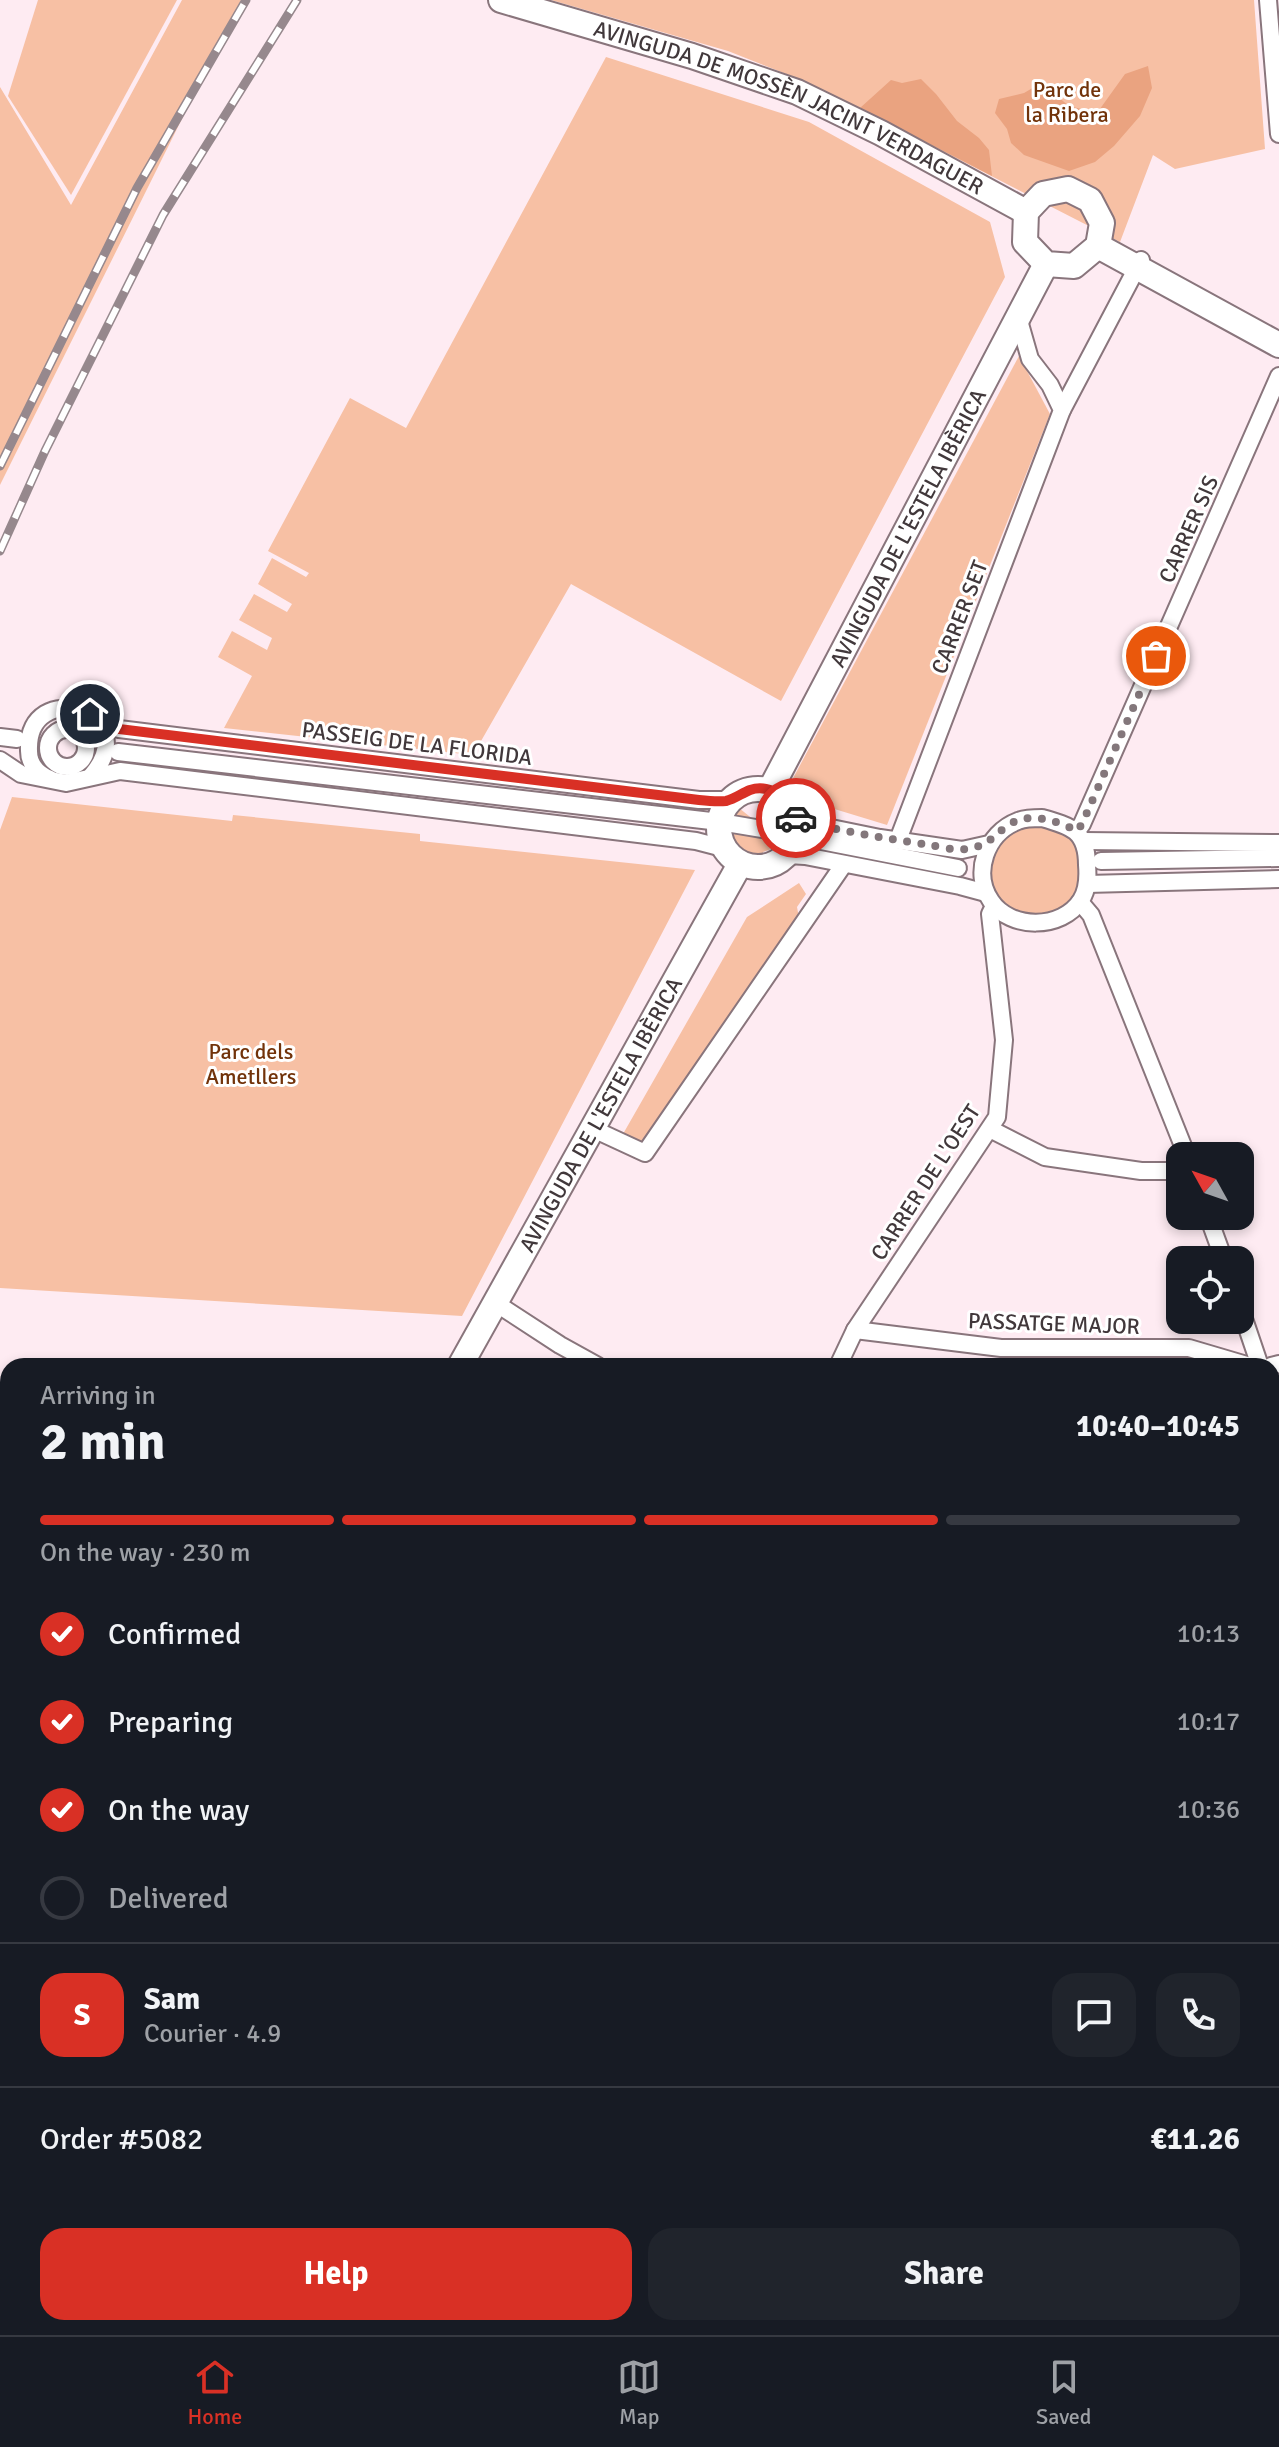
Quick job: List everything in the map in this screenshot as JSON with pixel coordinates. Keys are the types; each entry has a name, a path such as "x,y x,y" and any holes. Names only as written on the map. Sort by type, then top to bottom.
{"main road":[{"name":"AVINGUDA DE MOSSÈN JACINT VERDAGUER","path":"501,0 692,56 797,92 881,133 1026,212"},
{"path":"1068,189 1090,200 1102,223 1098,246 1074,266 1046,264 1025,242 1026,212 1043,194 1068,189"},
{"path":"1098,246 1140,262 1279,345"},
{"name":"AVINGUDA DE L'ESTELA IBÈRICA","path":"770,790 1046,264"},
{"path":"754,788 770,790 785,798 793,808 796,836 788,855 773,865 760,868 731,856 718,836 719,822 754,788"},
{"name":"AVINGUDA DE L'ESTELA IBÈRICA","path":"464,1358 591,1128 731,856"}],"street":[{"path":"1268,0 1279,123"},
{"name":"CARRER SET","path":"898,840 1062,410 1140,262"},
{"path":"1018,317 1030,359 1050,385 1062,410"},
{"name":"CARRER SIS","path":"1081,836 1082,824 1279,376"},
{"name":"PASSEIG DE LA FLORIDA","path":"40,746 33,727 42,716 58,708 73,707 90,714 99,724 132,731 699,800 794,830"},
{"path":"91,776 101,764 105,751 106,737 99,724"},
{"path":"0,759 40,746 57,731 71,729 82,736 90,749 81,761 66,767 58,765 40,746"},
{"path":"40,746 35,768 54,781"},
{"name":"PASSEIG DE LA FLORIDA","path":"118,752 711,821"},
{"path":"0,759 21,774 54,781 77,782 91,776 130,772 696,841 731,856"},
{"path":"990,899 982,868 989,844 1004,827 1021,819 1042,818 1060,823 1081,836 1279,843"},
{"path":"794,830 962,850 989,844"},
{"path":"794,830 958,868"},
{"path":"788,855 960,886 990,899 1012,919 1036,924 1063,916 1080,902 1087,884 1081,836"},
{"path":"1101,861 1279,858"},
{"path":"591,1128 645,1153 844,864"},
{"path":"1087,884 1279,879"},
{"name":"CARRER DE L'OEST","path":"842,1358 855,1330 997,1117 1004,1040 990,899"},
{"path":"1080,902 1091,915 1181,1142"},
{"path":"990,1129 1045,1157 1141,1171 1166,1171"},
{"path":"494,1302 584,1358"},
{"name":"PASSATGE MAJOR","path":"855,1330 1001,1348 1189,1348 1223,1358"},
{"path":"1249,1334 1257,1358"}],"green space":[{"path":"38,0 177,0 71,195 8,96"},
{"path":"182,0 241,0 0,485 0,87 71,205"},
{"name":"Parc de la Ribera","path":"551,0 1254,0 1265,149 1175,169 1153,155 1120,242 794,77 728,51"},
{"path":"606,57 809,122 990,222 1005,277 781,701 571,584 473,755 224,728 252,676 218,657 232,631 267,650 272,638 239,620 254,594 287,612 292,604 258,584 272,558 306,577 309,573 268,551 350,398 406,428"},
{"path":"1019,356 1050,414 887,825 795,797 791,782"},
{"name":"Parc dels Ametllers","path":"12,797 232,821 233,815 420,834 420,841 695,870 462,1316 0,1288 0,830"},
{"path":"729,800 779,840 763,852 760,868 734,859 721,845 720,826"},
{"path":"1042,818 1084,841 1080,902 1036,924 986,893 989,844"},
{"path":"799,883 806,894 797,907 799,918 642,1144 623,1134 747,917"}],"shaded area":[{"path":"1148,66 1152,88 1140,116 1095,162 1069,171 1024,155 1011,143 1007,129 995,113 999,99 1024,93 1041,83 1069,106 1097,113 1125,74"},
{"path":"921,79 957,121 989,150 992,176 860,108 891,80 902,83"}],"railway":[{"path":"0,466 137,188 246,0"},
{"path":"0,551 45,451 163,215 297,0"}],"way so far":[{"path":"796,818 797,821 880,838 962,850 989,844 1004,827 1021,819 1042,818 1077,831 1156,656"}],"route":[{"path":"90,714 99,724 119,729 699,800 717,802 754,788 770,790 785,798 796,818"}]}
